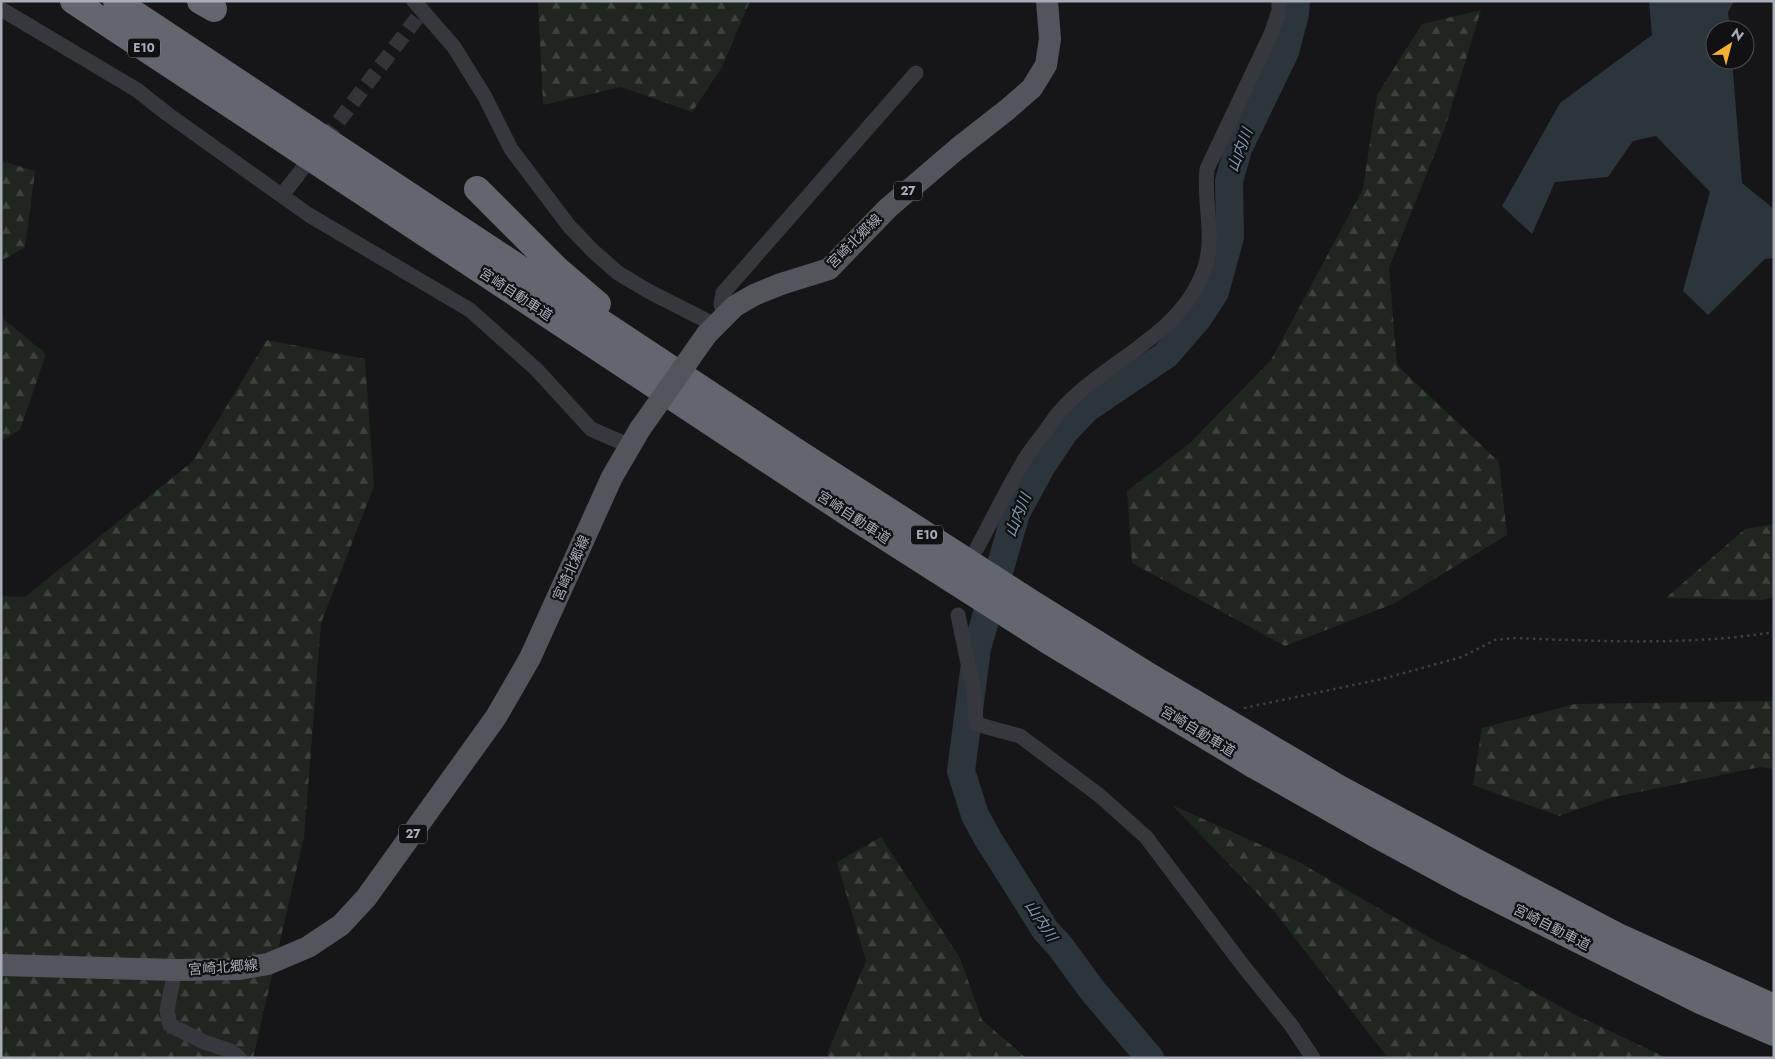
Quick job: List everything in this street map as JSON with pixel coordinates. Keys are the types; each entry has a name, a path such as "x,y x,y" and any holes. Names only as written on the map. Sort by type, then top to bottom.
{"highway":[{"name":"宮崎自動車道","path":"73,1 855,518 1056,646 1255,766 1388,842 1698,1000 1774,1033"},
{"name":"宮崎自動車道","path":"116,1 796,451 1135,667 1339,788 1475,861 1616,935 1774,1007"},
{"path":"477,190 556,268 594,301 759,415 796,451"}],"main road":[{"name":"宮崎北郷線","path":"1,965 174,970 239,969 268,964 284,958 308,947 341,925 366,898 496,718 530,658 612,476 635,437 716,325 735,306 754,295 781,284 829,269 888,208 1032,88 1046,65 1050,39 1047,1"}],"street":[{"path":"977,548 1022,462 1061,409 1088,384 1143,346 1166,326 1190,298 1204,271 1209,252 1207,169 1272,34 1279,11 1279,1"},
{"path":"1,9 137,90 166,113 309,215 470,310 536,369 591,429 635,437"},
{"path":"418,10 454,47 485,96 511,150 568,226 618,273 650,292 716,325 723,293 916,73"},
{"path":"282,195 297,176"},
{"path":"958,615 974,692 976,724 1020,736 1099,795 1146,837 1244,967 1291,1025 1314,1058"},
{"path":"174,970 167,1010 170,1024 204,1042 232,1051 239,1058"}],"path":[{"path":"1243,708 1382,679 1462,657 1495,640 1513,638 1658,641 1750,636 1774,632"}],"green space":[{"path":"538,1 750,1 722,67 692,112 621,87 543,105"},
{"path":"1481,10 1445,128 1389,268 1397,365 1499,462 1507,535 1393,604 1285,646 1132,563 1127,491 1189,444 1271,360 1363,189 1377,95 1422,24"},
{"path":"1,161 35,171 25,247 1,261"},
{"path":"1,317 46,354 20,430 1,441"},
{"path":"267,340 365,359 374,486 321,623 304,837 253,1058 1,1058 1,596 25,597 193,461"},
{"path":"1774,524 1774,597 1763,600 1666,598 1745,529"},
{"path":"1774,701 1774,769 1760,767 1610,798 1559,816 1473,785 1482,728 1575,704"},
{"path":"1172,805 1297,861 1432,939 1496,971 1574,1014 1667,1058 1388,1058 1274,911"},
{"path":"881,837 960,958 982,1020 1026,1058 830,1058 827,1054 866,961 837,862"}],"shaded area":[{"path":"1649,1 1734,1 1728,12 1729,20 1705,20 1705,70 1733,70 1742,183 1774,209 1774,258 1765,259 1708,315 1683,291 1710,192 1656,136 1633,141 1608,177 1555,182 1532,234 1502,206 1560,103 1652,35"}],"waterway":[{"name":"山内川","path":"1150,1058 1092,990 1060,946 1046,931 975,815 961,771 977,648 1016,513 1041,467 1065,431 1086,409 1166,355 1198,318 1215,292 1230,237 1229,181 1238,149 1285,52 1295,14 1296,1"}],"tunnel":[{"path":"297,176 417,18"}]}
